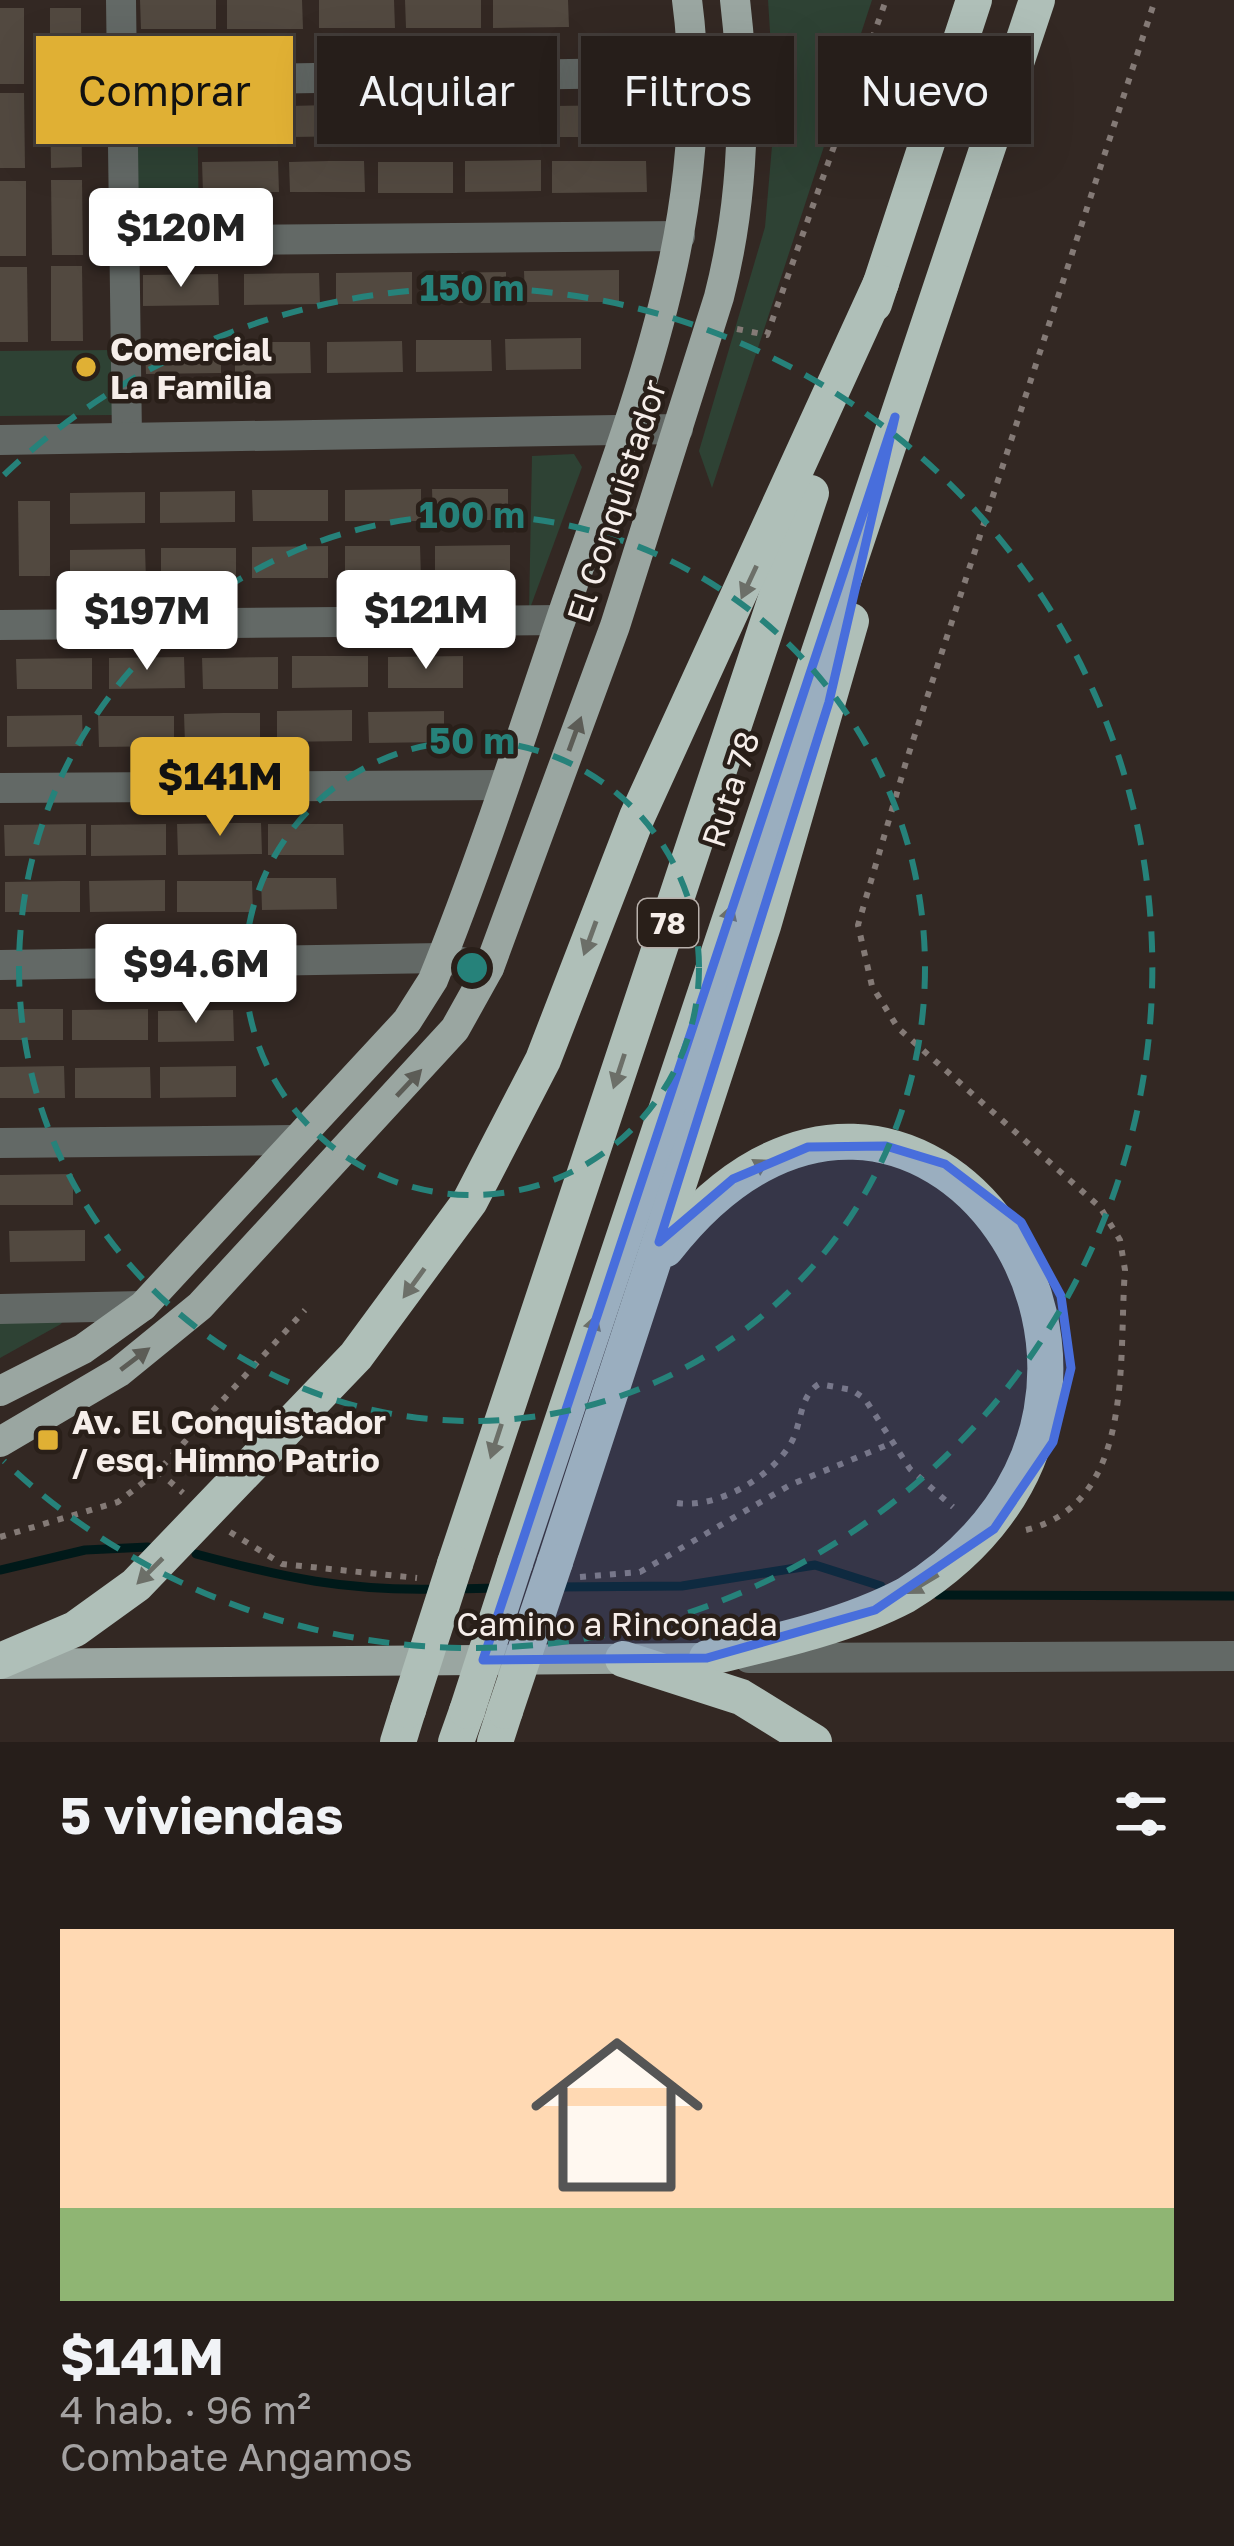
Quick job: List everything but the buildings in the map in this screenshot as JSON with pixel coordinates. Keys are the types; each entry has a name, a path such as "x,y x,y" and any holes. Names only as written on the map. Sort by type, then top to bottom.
{"highway":[{"name":"Ruta 78","path":"403,1726 974,0"},
{"name":"Ruta 78","path":"461,1726 1037,0"},
{"path":"0,1662 59,1638 136,1585 356,1356 470,1201 543,1060 637,818 881,283"},
{"path":"500,1727 763,926 866,563 895,417"},
{"path":"646,1283 709,1199 733,1179 786,1154 831,1144 886,1146 945,1164 983,1187 1039,1247 1061,1296 1070,1342 1068,1394 1053,1442 1009,1530 875,1610 707,1658"},
{"path":"623,1659 741,1697 814,1742"}],"main road":[{"name":"El Conquistador","path":"687,0 690,36"},
{"name":"El Conquistador","path":"0,1442 119,1372 200,1306 434,1056 489,968 615,626 730,251 742,142 735,0"},
{"name":"El Conquistador","path":"0,1391 83,1349 143,1306 406,1021 442,958 658,334 680,236 687,144"},
{"name":"Camino a Rinconada","path":"0,1662 707,1658"}],"street":[{"path":"121,0 121,36"},
{"path":"293,78 581,74"},
{"path":"123,144 127,438"},
{"path":"124,241 680,236"},
{"path":"0,440 678,429"},
{"path":"0,625 561,620"},
{"path":"0,788 504,785"},
{"path":"0,964 442,958 489,968"},
{"path":"0,1144 294,1140"},
{"path":"0,1309 143,1306"},
{"name":"Camino a Rinconada","path":"707,1658 1234,1656"}],"path":[{"path":"711,322 767,335 886,0"},
{"path":"676,1503 697,1504 747,1484 789,1447 808,1393 819,1384 859,1394 932,1492 1009,1530 1061,1518 1102,1471 1112,1430 1125,1270 1120,1240 1100,1207 898,1028 872,986 858,925 899,783 1155,0"},
{"path":"0,1537 118,1502 158,1471 305,1310"}],"highlighted area":[{"path":"895,417 829,702 659,1242 733,1179 808,1147 886,1146 945,1164 1021,1222 1061,1296 1071,1368 1053,1442 994,1529 875,1610 707,1658 483,1660"}],"green space":[{"path":"768,0 872,0 860,36 818,36 818,144 825,144 712,488 699,451 765,227 772,144 794,144 794,36 770,36"},
{"path":"135,144 198,144 199,227 136,228"},
{"path":"113,350 114,415 0,416 0,351"},
{"path":"574,454 582,467 529,611 532,456"},
{"path":"0,1309 70,1309 61,1324 0,1358"}],"waterway":[{"path":"0,1570 85,1550 148,1547"},
{"path":"196,1554 316,1581 438,1589"},
{"path":"557,1587 682,1586 815,1565 881,1586"},
{"path":"455,1589 498,1588"},
{"path":"938,1595 1234,1596"}],"place":[{"name":"Comercial La Familia","path":"86,367"},
{"name":"Av. El Conquistador / esq. Himno Patrio","path":"48,1440"}]}
